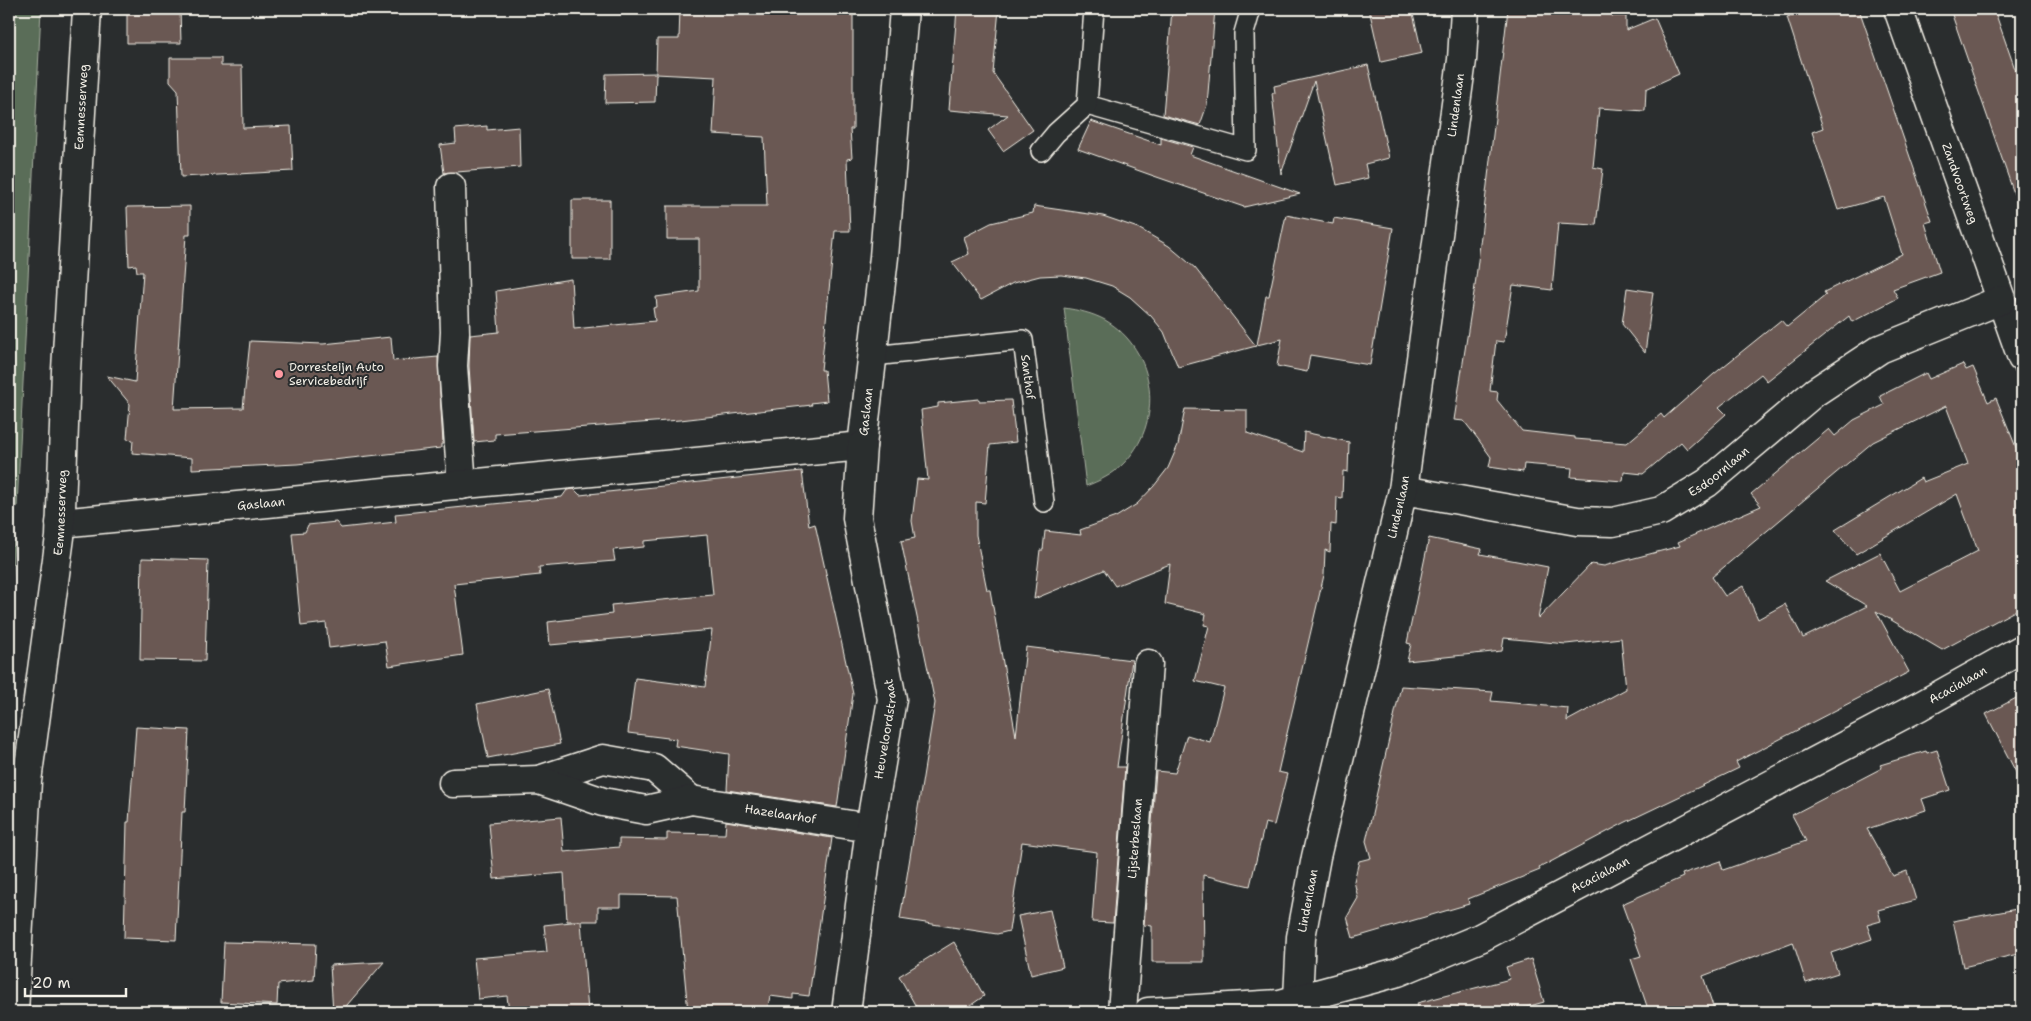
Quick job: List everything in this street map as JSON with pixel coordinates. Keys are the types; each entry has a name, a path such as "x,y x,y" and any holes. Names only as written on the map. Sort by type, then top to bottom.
{"street":[{"name":"Eemnesserweg","path":"14,1012 18,780 59,547 66,360 86,9"},
{"name":"Gaslaan","path":"60,523 862,446 884,257 904,9"},
{"name":"Lindenlaan","path":"1298,998 1301,938 1316,857 1403,490 1462,60 1465,9"},
{"name":"Zandvoortweg","path":"1898,9 2022,358"},
{"path":"452,186 455,332 453,366 462,484"},
{"name":"Esdoornlaan","path":"1403,490 1577,521 1613,522 1661,511 1707,483 1814,392 1880,349 2001,300"},
{"name":"Heuveloordstraat","path":"846,1012 870,828 892,699 857,518 862,446"},
{"name":"Acacialaan","path":"1148,1012 1280,1004 1398,972 1480,938 1920,706 2022,649"},
{"name":"Lijsterbeslaan","path":"1122,1012 1148,664"},
{"name":"Hazelaarhof","path":"453,783 539,780 603,759 654,768 691,800"},
{"name":"Hazelaarhof","path":"539,780 603,802 646,810 691,800 870,828"}],"lane":[{"path":"1040,151 1056,133 1087,105 1094,9"},
{"path":"1087,105 1246,150 1244,33 1251,9"},
{"name":"Santhof","path":"873,356 1023,340 1044,502"}],"green space":[{"path":"9,9 41,9 17,507 9,502"},
{"path":"1064,308 1085,312 1105,320 1122,333 1136,350 1145,368 1149,388 1149,409 1145,429 1136,448 1114,472 1086,486"},
{"path":"9,537 14,540 9,617"}],"building":[{"path":"127,9 180,9 181,43 127,43"},
{"path":"680,9 853,9 853,129 850,129 852,158 847,159 850,231 835,231 821,370 824,370 827,401 811,403 812,405 680,420 495,434 495,440 474,442 469,366 470,335 499,332 496,291 571,279 574,329 655,321 653,308 657,307 656,297 699,291 699,239 667,239 667,206 767,206 764,137 713,134 716,77 656,74 655,102 605,103 606,74 656,73 657,39 679,39"},
{"path":"957,9 999,9 993,73 1033,130 1003,151 988,130 1008,115 949,110"},
{"path":"1172,9 1215,9 1207,105 1200,125 1163,115"},
{"path":"1369,9 1412,9 1422,53 1381,62"},
{"path":"1508,9 1612,9 1612,16 1626,16 1626,30 1655,18 1679,74 1646,89 1645,111 1599,108 1593,167 1603,169 1596,225 1558,223 1552,290 1513,285 1504,342 1496,341 1490,391 1498,392 1497,400 1522,431 1575,437 1575,439 1627,443 1661,414 1664,418 1714,374 1781,320 1787,327 1826,295 1824,292 1902,254 1884,197 1838,210 1812,132 1823,128 1787,17 1813,9 1859,9 1932,221 1925,223 1940,272 1893,289 1898,298 1852,322 1849,316 1767,381 1761,374 1719,407 1726,414 1687,449 1681,442 1643,474 1624,472 1623,481 1571,477 1572,468 1524,464 1523,472 1489,467 1491,457 1478,439 1464,421 1454,420 1475,286"},
{"path":"1950,9 1994,9 2022,89 2022,204 2018,205"},
{"path":"170,58 221,58 221,66 242,66 243,128 291,126 293,171 181,177 178,90 170,81"},
{"path":"1368,65 1389,158 1365,164 1368,178 1337,185 1314,81 1281,174 1272,93 1275,93 1274,86"},
{"path":"1091,121 1161,145 1161,138 1193,147 1190,155 1300,194 1244,207 1151,175 1078,149"},
{"path":"487,126 487,130 519,127 520,167 444,173 440,145 456,143 455,129"},
{"path":"572,200 610,200 610,259 572,259"},
{"path":"190,206 190,235 186,235 174,409 243,408 250,341 323,344 391,337 393,361 438,357 443,444 441,444 441,448 297,464 192,469 192,458 132,453 133,440 127,439 130,404 107,376 135,382 143,272 137,272 136,265 129,266 127,207"},
{"path":"1034,206 1103,216 1138,228 1169,246 1195,268 1256,346 1178,367 1164,332 1151,316 1130,297 1112,286 1086,278 1061,275 1040,276 1013,283 981,300 952,262 969,254 964,237 991,223 1033,213"},
{"path":"1286,215 1333,224 1334,218 1393,228 1370,365 1310,355 1307,372 1277,366 1282,339 1257,345 1266,296 1269,296"},
{"path":"1627,288 1653,292 1645,353 1622,324"},
{"path":"1963,364 1966,370 1973,367 1988,402 1996,398 2022,462 2022,607 1942,650 1876,611 1909,672 1736,762 1739,768 1624,823 1539,868 1540,870 1468,899 1469,904 1353,938 1347,917 1358,898 1354,881 1359,861 1371,858 1366,841 1401,686 1493,692 1491,701 1568,708 1567,721 1626,689 1621,638 1566,644 1504,638 1502,651 1407,661 1411,644 1407,643 1429,538 1482,549 1480,554 1548,567 1538,619 1591,564 1604,566 1680,546 1678,542 1761,506 1751,494 1829,429 1835,436 1854,420 1884,405 1880,396 1926,373 1929,379","holes":["1946,406 1968,464 1923,482 1921,478 1835,530 1856,554 1957,494 1978,551 1900,591 1880,553 1825,581 1867,606 1803,638 1785,604 1758,619 1743,586 1725,596 1712,577 1873,442"]},
{"path":"979,399 979,401 1011,400 1016,442 990,445 985,503 976,502 976,535 987,590 990,590 1016,736 1026,647 1132,660 1117,767 1125,767 1113,923 1092,922 1097,852 1022,842 1009,931 997,934 900,919 935,703 901,541 915,538 912,521 917,479 928,480 921,410 938,407 938,403"},
{"path":"1185,409 1247,410 1247,433 1303,452 1304,432 1349,442 1348,472 1343,471 1342,498 1337,497 1336,525 1331,524 1330,552 1325,550 1324,575 1278,772 1287,774 1274,825 1265,823 1250,886 1203,875 1204,962 1152,962 1152,926 1144,925 1156,771 1175,773 1187,735 1210,742 1224,688 1195,681 1209,626 1204,625 1206,614 1165,604 1170,564 1115,586 1104,570 1034,599 1040,550 1043,550 1045,531 1081,535 1080,530 1116,517 1137,504 1168,468 1178,445"},
{"path":"802,471 809,526 815,524 853,694 837,807 727,790 729,754 675,746 676,739 628,733 635,678 705,687 712,630 550,645 548,622 612,614 611,605 713,595 707,535 644,541 644,547 613,550 615,561 539,567 540,575 454,584 463,655 389,666 385,641 329,648 326,623 301,626 292,533 305,532 308,525 336,522 341,528 396,522 395,514 562,497 567,490 574,489 580,495"},
{"path":"142,558 208,560 205,661 140,660"},
{"path":"548,689 560,744 488,758 477,704"},
{"path":"2022,695 2022,784 1986,714"},
{"path":"136,727 189,730 185,812 182,812 176,940 124,938 127,822 129,822"},
{"path":"1937,750 1950,790 1922,799 1926,810 1867,829 1893,876 1907,871 1916,900 1878,910 1881,921 1867,925 1872,939 1831,953 1838,973 1806,983 1793,942 1703,976 1715,1012 1649,1012 1631,959 1641,956 1622,904 1683,877 1682,874 1720,861 1723,870 1806,841 1792,815 1882,768 1880,765 1926,751 1927,753"},
{"path":"561,817 564,852 619,847 619,839 667,840 667,833 725,834 726,821 832,838 809,996 793,994 793,999 770,996 767,1012 688,1012 677,896 621,895 621,907 598,907 598,921 581,921 588,1012 509,1012 507,996 478,999 474,958 547,952 544,925 580,921 567,921 564,873 494,879 489,823"},
{"path":"2022,908 2022,953 1963,967 1953,921"},
{"path":"1050,910 1063,967 1031,975 1018,916"},
{"path":"224,942 316,944 314,980 278,984 277,1005 221,1002"},
{"path":"954,942 984,996 961,1012 919,1012 899,976"},
{"path":"1531,959 1544,1002 1509,1012 1419,1012 1417,1003 1510,979 1506,967"},
{"path":"384,962 341,1012 333,1012 330,965"}],"place":[{"name":"Dorresteijn Auto Servicebedrijf","path":"279,374"}]}
